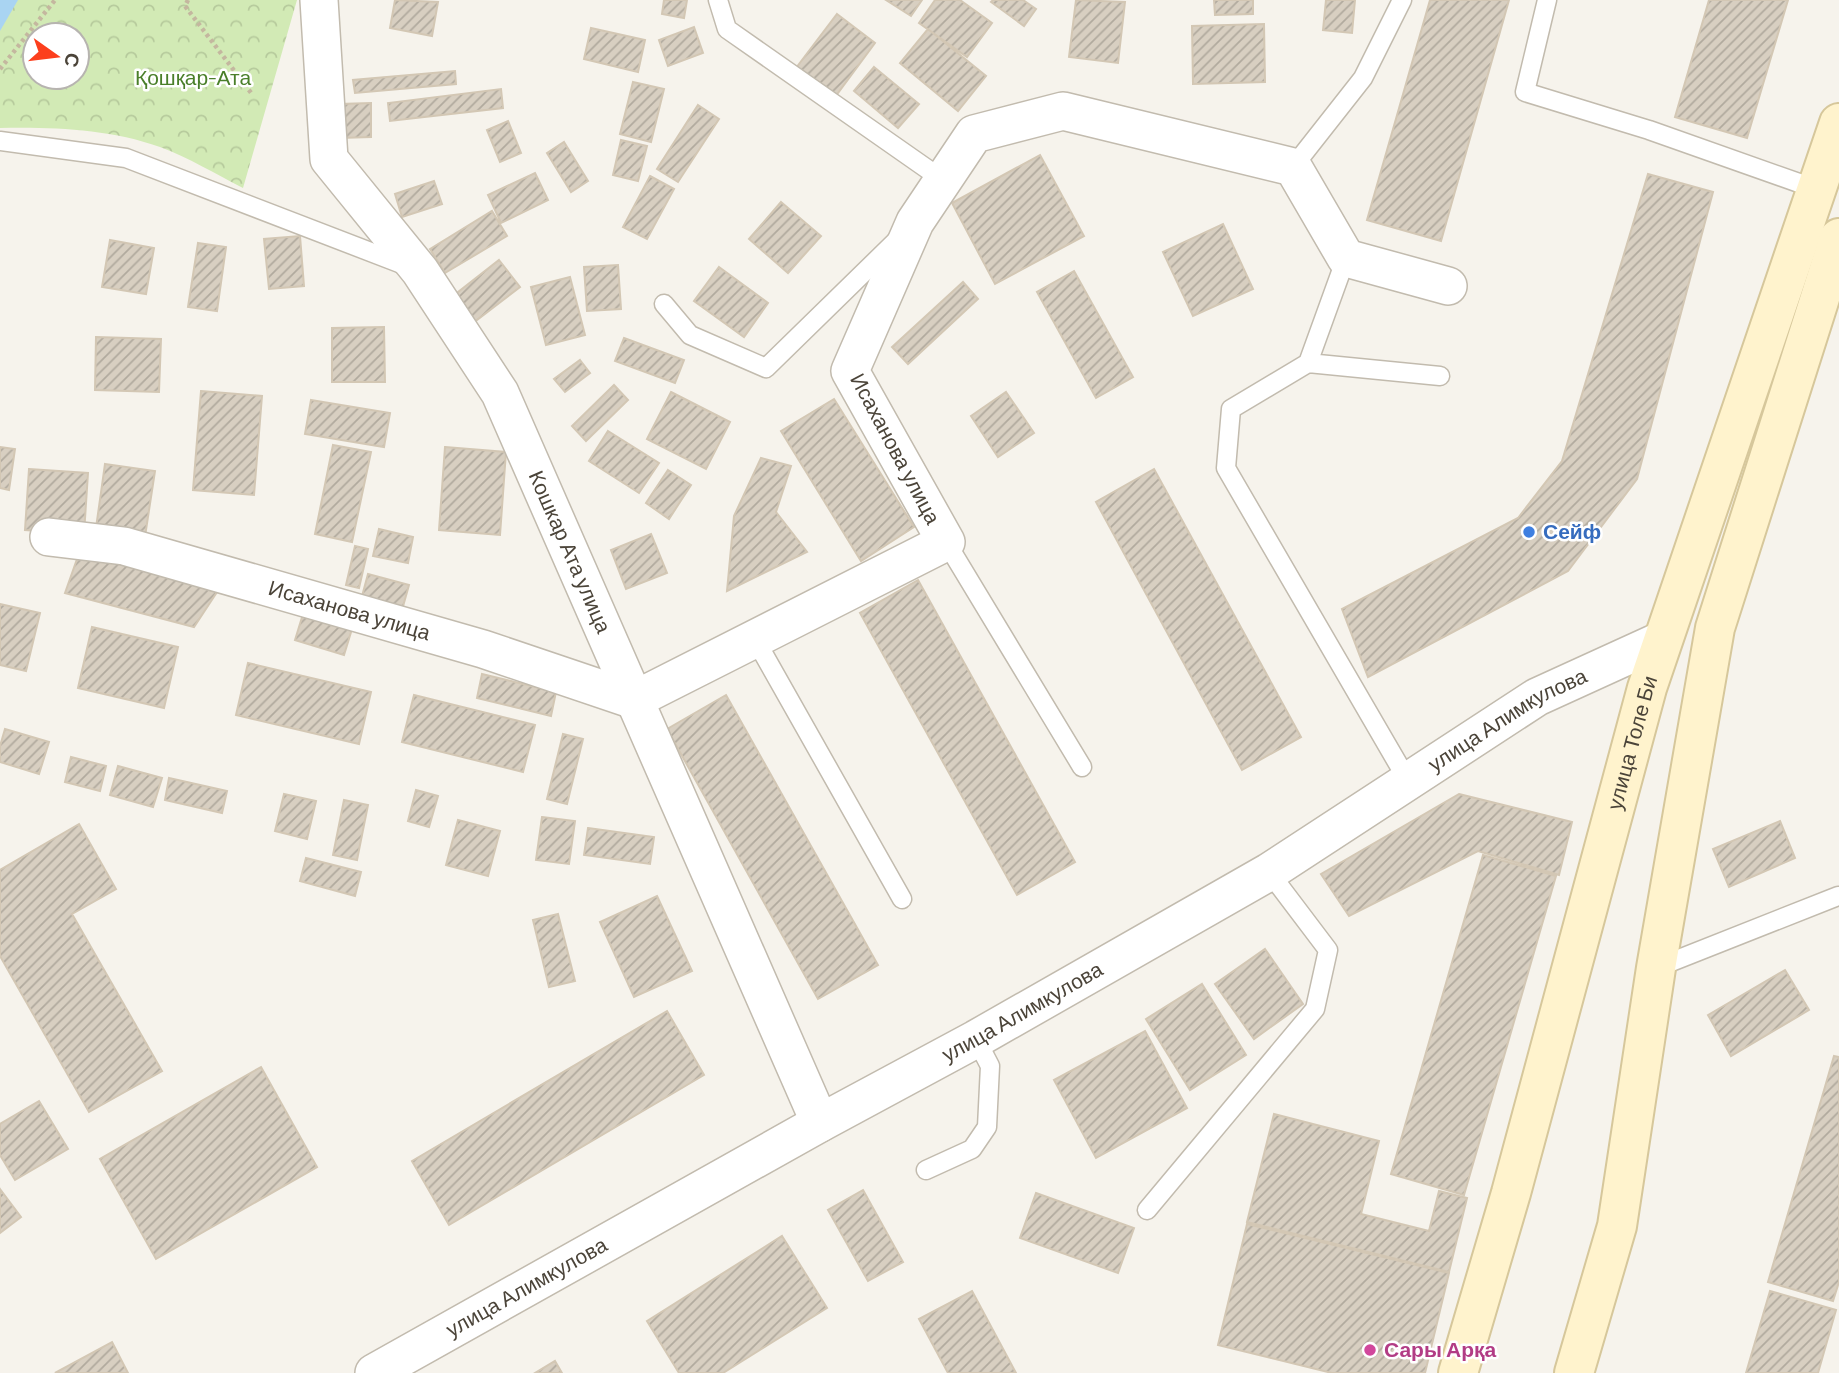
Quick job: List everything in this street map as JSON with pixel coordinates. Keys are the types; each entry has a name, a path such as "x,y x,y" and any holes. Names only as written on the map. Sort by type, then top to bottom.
{"main road":[{"name":"улица Толе Би","path":"1458,1373 1511,1193 1662,640 1839,122"},
{"path":"1574,1373 1617,1226 1656,968 1715,628 1839,238"}],"street":[{"name":"Кошкар Ата улица","path":"319,0 329,159 420,271 500,393 820,1123"},
{"name":"Исаханова улица","path":"49,537 124,546 484,649 634,701 946,542 850,371 915,222 974,134 1063,111 1293,167"},
{"path":"1293,167 1346,258 1448,286"},
{"name":"улица Алимкулова","path":"374,1373 820,1123 976,1039 1269,872 1538,697 1662,640"}],"lane":[{"path":"718,0 727,29 943,180"},
{"path":"1293,167 1363,78 1402,0"},
{"path":"1547,0 1525,92 1649,130 1816,189"},
{"path":"0,141 126,158 420,271"},
{"path":"664,304 690,335 766,368 915,222"},
{"path":"1308,363 1346,258"},
{"path":"1408,781 1226,468 1231,409 1308,363 1440,376"},
{"path":"946,542 1082,767"},
{"path":"755,639 902,899"},
{"path":"1147,1210 1315,1009 1328,950 1269,872"},
{"path":"1656,968 1838,896"},
{"path":"926,1170 972,1149 987,1127 990,1066 976,1039"}],"path":[{"path":"0,69 55,0"},
{"path":"188,0 186,6 252,94"}],"green space":[{"name":"Қошқар-Ата","path":"0,0 297,0 243,188 181,156 141,141 81,130 0,128"}],"water":[{"path":"0,0 18,0 0,31"}],"building":[{"path":"395,0 438,2 432,36 390,28"},
{"path":"664,0 687,0 684,18 662,14"},
{"path":"886,0 922,0 911,16"},
{"path":"935,0 960,0 992,23 967,57 919,23"},
{"path":"1023,0 1036,9 1024,26 991,2"},
{"path":"1076,0 1125,2 1118,63 1069,57"},
{"path":"1214,0 1253,0 1253,14 1215,15"},
{"path":"1326,0 1355,0 1352,33 1323,30"},
{"path":"1430,0 1509,0 1441,241 1367,220"},
{"path":"1709,0 1788,0 1747,138 1675,117"},
{"path":"837,14 875,43 835,97 796,68"},
{"path":"1264,24 1265,82 1193,84 1192,26"},
{"path":"694,27 703,53 668,66 659,40"},
{"path":"591,28 645,40 638,72 584,59"},
{"path":"928,29 986,76 958,111 900,63"},
{"path":"874,67 919,104 898,128 854,91"},
{"path":"455,71 456,84 355,93 353,80"},
{"path":"633,82 664,89 651,142 620,134"},
{"path":"501,89 503,108 390,121 388,103"},
{"path":"371,103 371,137 340,138 339,104"},
{"path":"698,105 719,119 678,182 657,169"},
{"path":"508,121 521,153 500,162 487,130"},
{"path":"621,140 647,146 638,181 613,175"},
{"path":"564,142 588,181 571,192 547,153"},
{"path":"1040,155 1084,236 995,284 952,203"},
{"path":"535,173 548,200 501,223 488,195"},
{"path":"1648,174 1713,192 1637,479 1568,571 1368,677 1342,609 1518,518 1562,461"},
{"path":"650,176 674,189 647,239 623,227"},
{"path":"434,181 442,204 402,217 395,194"},
{"path":"781,202 821,236 788,273 749,239"},
{"path":"492,211 507,236 445,273 430,249"},
{"path":"1223,224 1253,289 1193,316 1163,252"},
{"path":"300,236 304,286 269,289 264,239"},
{"path":"110,240 154,248 146,294 102,287"},
{"path":"198,243 226,247 217,311 188,307"},
{"path":"499,260 520,287 473,323 453,296"},
{"path":"618,265 621,309 587,311 584,267"},
{"path":"719,267 768,303 744,337 694,301"},
{"path":"1074,271 1133,377 1096,398 1037,292"},
{"path":"570,277 585,335 546,345 531,287"},
{"path":"963,282 978,299 908,364 892,347"},
{"path":"384,327 385,382 332,382 332,328"},
{"path":"96,337 161,339 159,392 95,390"},
{"path":"624,338 684,360 675,383 615,361"},
{"path":"580,360 590,373 565,392 554,379"},
{"path":"614,385 628,400 586,441 572,426"},
{"path":"201,391 262,396 254,495 193,490"},
{"path":"671,392 730,422 706,469 647,439"},
{"path":"1006,392 1034,433 998,457 971,416"},
{"path":"834,399 914,527 861,561 781,431"},
{"path":"311,400 390,413 384,447 305,434"},
{"path":"608,431 659,463 639,493 589,461"},
{"path":"333,445 371,452 352,542 315,534"},
{"path":"0,447 15,449 9,490 0,488"},
{"path":"445,447 506,452 500,535 439,530"},
{"path":"761,458 791,466 776,512 807,552 727,591 734,516"},
{"path":"105,464 155,471 144,543 95,535"},
{"path":"29,469 88,473 84,534 25,530"},
{"path":"1154,469 1301,737 1242,770 1096,502"},
{"path":"668,470 691,485 669,519 646,503"},
{"path":"379,529 413,537 408,563 373,556"},
{"path":"651,534 667,573 626,589 611,550"},
{"path":"82,545 225,580 194,627 65,593"},
{"path":"355,546 368,549 359,588 346,585"},
{"path":"368,574 409,585 402,610 361,600"},
{"path":"918,580 1075,862 1017,895 860,613"},
{"path":"0,604 40,613 26,671 0,665"},
{"path":"303,614 352,629 344,655 295,640"},
{"path":"92,627 178,647 164,708 78,688"},
{"path":"248,663 371,692 359,744 236,715"},
{"path":"482,674 556,692 551,716 477,698"},
{"path":"414,695 535,725 523,772 402,742"},
{"path":"726,695 878,965 818,999 667,729"},
{"path":"5,729 49,742 39,774 0,762 0,746"},
{"path":"563,734 583,739 567,804 547,799"},
{"path":"71,757 106,766 100,791 65,782"},
{"path":"118,766 162,778 153,807 110,795"},
{"path":"169,778 227,791 222,813 165,800"},
{"path":"416,790 438,796 429,827 408,821"},
{"path":"284,794 316,801 307,839 275,831"},
{"path":"1459,794 1572,822 1559,875 1478,851 1349,916 1321,874"},
{"path":"344,800 368,805 357,860 333,855"},
{"path":"542,817 575,821 569,864 536,860"},
{"path":"458,820 500,831 488,876 446,865"},
{"path":"1780,821 1795,858 1729,887 1713,849"},
{"path":"79,824 116,889 72,914 162,1071 89,1112 0,956 0,870"},
{"path":"588,828 654,837 650,864 584,855"},
{"path":"1483,855 1556,876 1464,1195 1391,1174"},
{"path":"306,858 361,872 355,896 300,881"},
{"path":"657,896 692,971 634,997 600,922"},
{"path":"558,914 575,981 549,987 533,920"},
{"path":"1265,949 1303,1004 1254,1039 1215,984"},
{"path":"1785,970 1809,1010 1731,1056 1708,1015"},
{"path":"1202,984 1246,1055 1190,1090 1146,1019"},
{"path":"667,1011 704,1075 449,1225 412,1161"},
{"path":"1145,1031 1187,1108 1096,1158 1054,1080"},
{"path":"1834,1056 1839,1057 1839,1282 1833,1301 1768,1282"},
{"path":"261,1067 317,1167 156,1259 100,1159"},
{"path":"39,1101 68,1149 15,1180 0,1155 0,1124"},
{"path":"1274,1114 1379,1141 1361,1214 1429,1231 1439,1191 1467,1198 1449,1272 1247,1222"},
{"path":"0,1189 21,1217 0,1233"},
{"path":"863,1190 903,1262 868,1281 828,1210"},
{"path":"1036,1193 1134,1228 1118,1273 1020,1238"},
{"path":"1247,1224 1449,1273 1425,1373 1332,1373 1218,1345"},
{"path":"782,1236 827,1308 723,1373 679,1373 647,1321"},
{"path":"972,1291 1016,1373 948,1373 919,1319"},
{"path":"1770,1291 1836,1310 1818,1373 1746,1373"},
{"path":"112,1342 128,1373 55,1373"},
{"path":"555,1361 562,1373 535,1373"}],"place":[{"name":"Сейф","path":"1529,532"},
{"name":"Сары Арқа","path":"1370,1350"}]}
